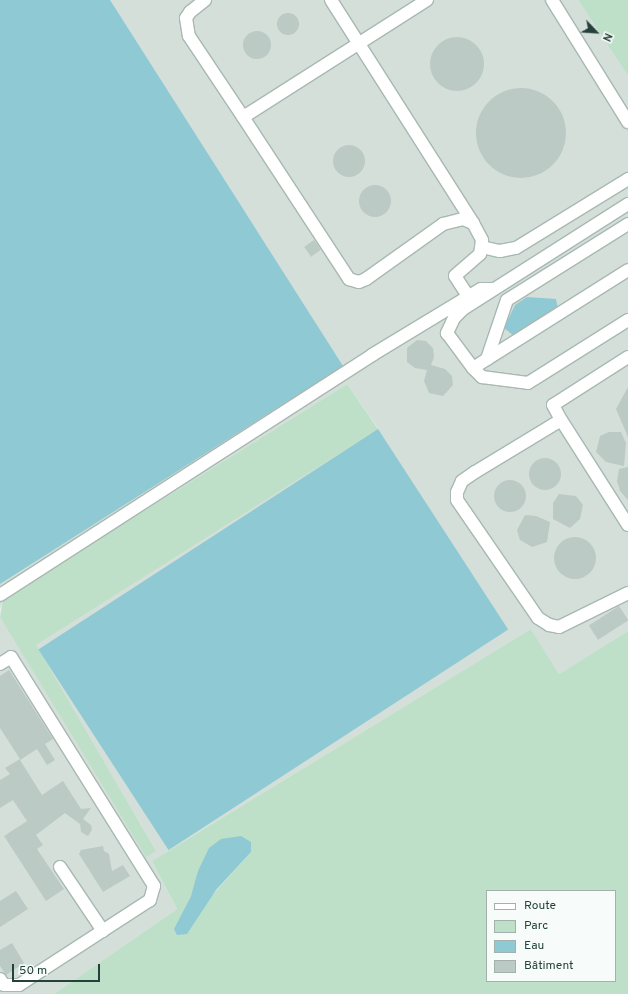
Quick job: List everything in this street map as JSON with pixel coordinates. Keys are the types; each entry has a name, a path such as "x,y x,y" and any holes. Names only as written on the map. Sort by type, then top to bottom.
{"lane":[{"path":"205,0 190,12 186,18 189,36 344,273 354,281 366,279 443,224 463,219 473,224"},
{"path":"332,0 358,44 482,240 482,247 476,258 455,276 468,296"},
{"path":"243,117 427,0"},
{"path":"552,0 628,122"},
{"path":"482,247 500,251 516,248 628,179"},
{"path":"628,204 481,297 454,318 447,333 482,378 528,383 628,320"},
{"path":"487,359 507,300 628,224"},
{"path":"473,368 628,270"},
{"path":"0,595 372,355 480,289 494,289"},
{"path":"628,357 553,405 628,525"},
{"path":"561,420 462,481 457,492 457,500 538,618 549,625 559,627 628,593"},
{"path":"0,664 11,657 154,886 150,900 19,985 4,985 0,979"},
{"path":"60,867 102,931"}],"shaded area":[{"path":"0,0 578,0 628,76 628,631 559,674 531,629 152,861 177,909 54,994 0,994 0,617 156,851 35,645 378,428 347,384 3,599 0,609"}],"green space":[{"path":"578,0 628,0 628,76"},
{"path":"347,384 378,429 36,645 156,851 146,857 0,617 3,599"},
{"path":"531,629 559,674 628,631 628,994 54,994 177,909 152,861","holes":["251,852 214,893 183,912 191,896"]}],"water":[{"path":"0,0 110,0 343,366 0,584"},
{"path":"527,297 556,299 558,309 514,336 504,328 515,305"},
{"path":"378,429 508,629 169,850 38,650"},
{"path":"241,836 251,842 251,852 216,890 187,934 177,935 174,929 191,896 198,871 209,848 221,839"}],"building":[{"path":"288,13 296,16 299,24 296,32 288,35 280,32 277,24 280,16"},
{"path":"257,31 267,35 271,45 267,55 257,59 247,55 243,45 247,35"},
{"path":"452,37 462,37 476,45 482,54 484,64 482,74 476,83 462,91 452,91 442,86 435,79 430,69 430,59 435,49 442,42"},
{"path":"521,88 538,92 553,101 562,116 566,133 562,150 553,165 538,174 521,178 504,174 489,165 480,150 476,133 480,116 489,101 504,92"},
{"path":"346,145 352,145 362,152 365,161 364,167 358,174 352,177 346,177 336,170 333,164 333,158 340,148"},
{"path":"372,185 378,185 388,192 391,201 390,207 384,214 378,217 372,217 362,210 359,204 359,198 366,188"},
{"path":"314,240 321,250 311,257 304,247"},
{"path":"417,340 426,341 433,348 434,357 431,365 445,369 452,376 453,385 443,396 429,393 424,381 427,370 415,368 407,362 407,348"},
{"path":"628,387 628,437 616,409"},
{"path":"609,432 621,432 626,443 624,466 606,462 596,452 600,436"},
{"path":"542,458 548,458 558,465 561,474 560,480 554,487 548,490 542,490 532,483 529,477 529,471 536,461"},
{"path":"628,467 628,500 620,491 617,481 619,469"},
{"path":"507,480 513,480 523,487 526,496 525,502 519,509 513,512 507,512 497,505 494,499 494,493 501,483"},
{"path":"559,494 576,496 583,505 580,519 570,528 553,519 553,503"},
{"path":"525,515 536,516 550,522 547,542 532,547 520,540 517,530"},
{"path":"571,537 579,537 587,540 593,546 596,558 593,570 587,576 579,579 571,579 563,576 557,570 554,562 554,554 557,546 563,540"},
{"path":"619,606 628,620 598,640 589,626"},
{"path":"9,670 53,739 45,744 55,760 47,765 37,749 20,760 42,795 63,781 81,809 91,808 83,819 91,825 92,830 88,836 81,832 80,824 65,813 36,835 43,845 37,849 64,889 46,901 4,836 27,821 13,800 0,808 0,780 10,774 5,768 20,759 0,728 0,676"},
{"path":"103,846 104,851 109,854 112,871 123,865 130,876 103,892 79,854 81,850"},
{"path":"16,891 28,909 0,927 0,901"},
{"path":"12,943 24,963 6,975 0,966 0,950"}]}
